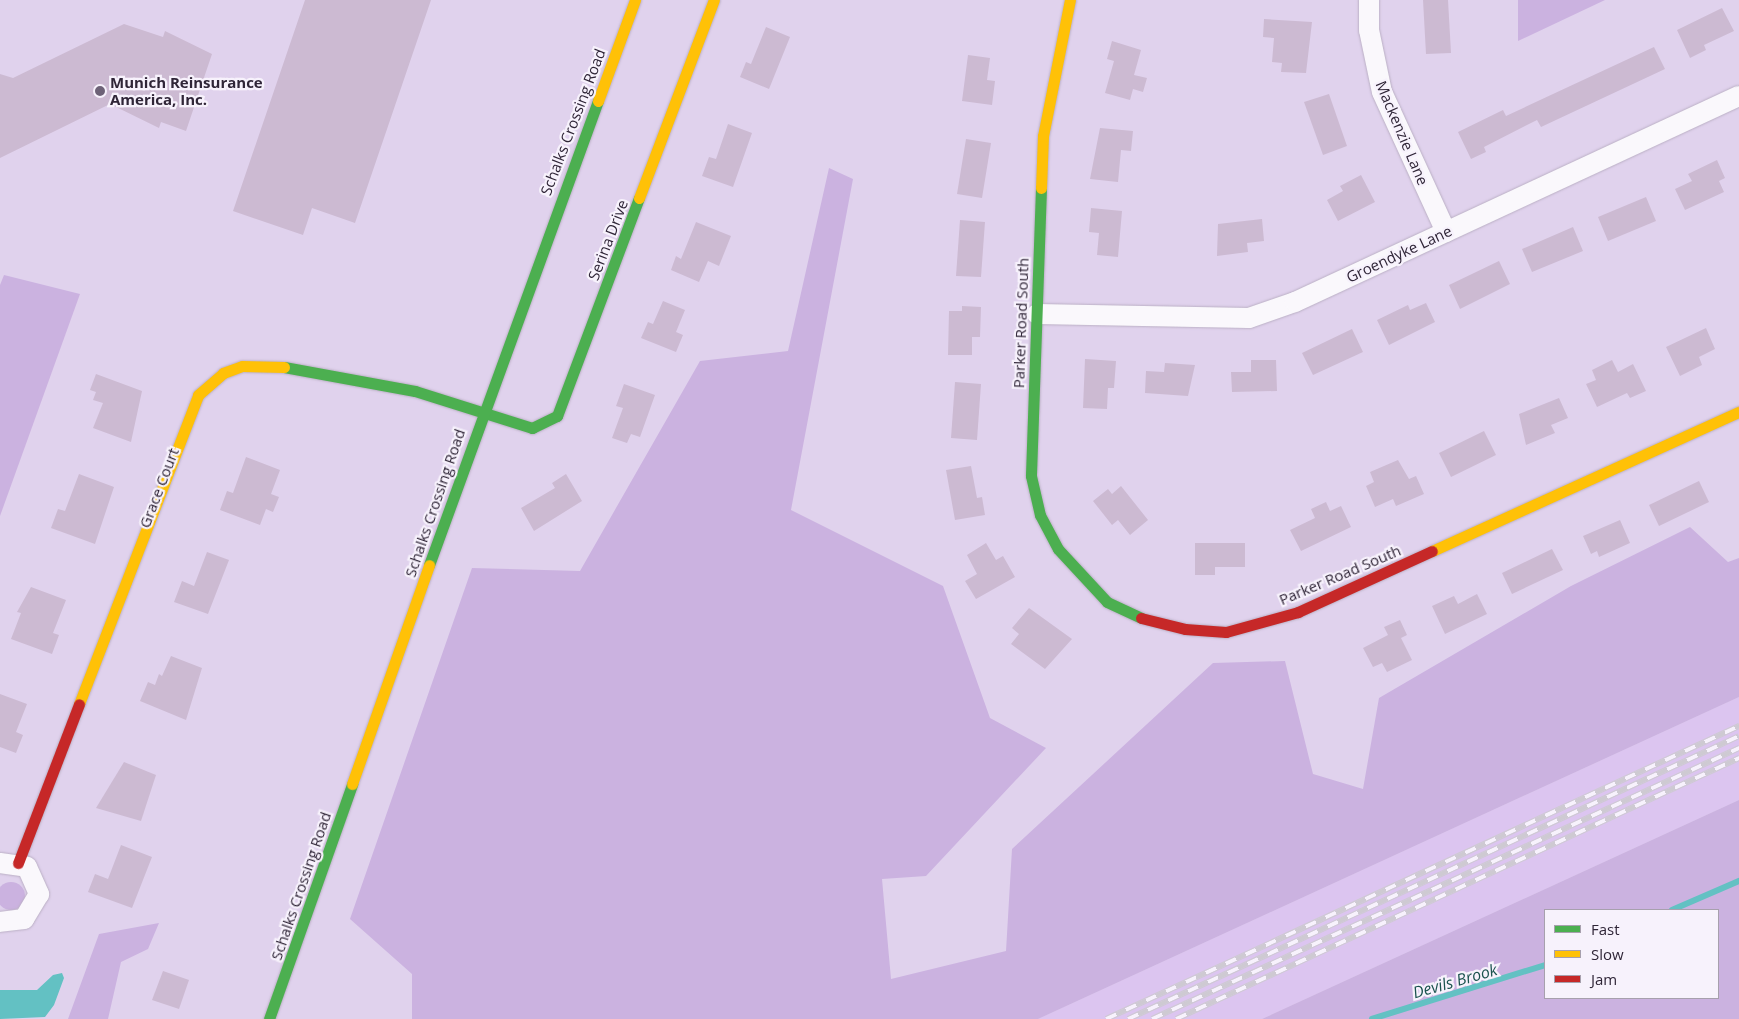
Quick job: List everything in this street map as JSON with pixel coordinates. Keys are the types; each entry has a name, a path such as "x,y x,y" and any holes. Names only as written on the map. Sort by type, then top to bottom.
{"street":[{"name":"Schalks Crossing Road","path":"269,1019 482,415 635,0"},
{"name":"Serina Drive","path":"482,415 532,428 556,416 563,406 714,0"},
{"name":"Parker Road South","path":"1070,0 1043,136 1031,476 1040,515 1058,549 1108,602 1141,618 1185,629 1226,632 1298,612 1739,412"},
{"name":"Mackenzie Lane","path":"1369,0 1369,30 1382,92 1446,232"},
{"name":"Groendyke Lane","path":"1037,314 1249,318 1295,302 1739,96"},
{"name":"Grace Court","path":"0,922 24,919 37,904 34,875 9,863 189,410 208,384 242,366 267,364 415,391 482,415"}],"shaded area":[{"path":"1518,0 1605,0 1518,41"},
{"path":"829,168 853,179 791,510 943,586 990,718 1046,748 926,876 882,879 891,979 1006,951 1012,849 1213,663 1285,661 1313,774 1363,789 1379,698 1571,586 1690,527 1728,562 1739,558 1739,697 1038,1019 412,1019 412,974 350,919 472,568 580,571 700,361 788,351"},
{"path":"4,275 80,294 0,516 0,285"},
{"path":"1739,697 1739,800 1262,1019 1038,1019"},
{"path":"1739,800 1739,1019 1262,1019"},
{"path":"6,883 16,883 24,891 24,901 16,909 6,909 -1,903 -1,889"},
{"path":"159,923 148,949 121,962 108,1019 68,1019 99,934"},
{"path":"62,973 64,978 54,1005 45,1017 0,1019 0,990 37,990 53,975"}],"building":[{"path":"305,0 431,0 355,223 312,208 303,235 233,211"},
{"path":"1423,0 1448,0 1451,53 1426,54"},
{"path":"1722,8 1734,31 1704,45 1706,50 1690,58 1677,30"},
{"path":"1264,19 1312,22 1306,73 1281,72 1282,63 1272,62 1274,38 1263,37"},
{"name":"Munich Reinsurance America, Inc.","path":"124,24 163,37 165,31 212,54 186,131 161,122 159,128 110,104 0,158 0,74 13,78"},
{"path":"766,27 790,37 769,89 740,77 746,62 751,64"},
{"path":"1112,41 1141,50 1134,75 1147,78 1143,92 1133,89 1130,100 1105,93 1114,61 1107,59"},
{"path":"1654,47 1665,69 1541,127 1537,120 1484,147 1486,152 1471,159 1458,132 1503,110 1506,116"},
{"path":"968,55 990,58 987,80 995,81 992,105 962,101"},
{"path":"1329,94 1347,146 1323,155 1304,102"},
{"path":"728,124 752,133 733,187 702,176 709,157 716,159"},
{"path":"1100,128 1133,131 1131,151 1121,150 1118,182 1090,179"},
{"path":"966,139 991,143 982,198 957,194"},
{"path":"1717,160 1725,178 1719,181 1724,192 1685,210 1675,189 1692,181 1688,174"},
{"path":"1361,175 1375,202 1338,221 1327,200 1343,191 1340,186"},
{"path":"1646,197 1656,221 1608,241 1598,217"},
{"path":"1091,208 1122,211 1118,257 1097,255 1099,233 1089,232"},
{"path":"1262,219 1264,241 1247,243 1248,252 1217,256 1218,224"},
{"path":"960,220 985,222 981,277 956,276"},
{"path":"696,222 731,236 719,266 708,261 699,282 671,270 676,256 681,259"},
{"path":"1573,227 1583,251 1532,272 1522,249"},
{"path":"1499,261 1510,284 1460,309 1449,285"},
{"path":"663,301 685,310 676,332 683,335 676,352 641,338 648,322 653,324"},
{"path":"1426,303 1435,322 1389,345 1377,320 1408,305 1410,310"},
{"path":"962,306 981,307 980,337 972,337 972,355 948,355 949,311 962,311"},
{"path":"1706,328 1715,349 1699,357 1702,365 1680,376 1666,347"},
{"path":"1352,329 1363,352 1313,375 1302,353"},
{"path":"1085,359 1116,361 1114,388 1108,388 1107,409 1083,408"},
{"path":"1251,360 1276,360 1277,391 1232,392 1231,372 1251,372"},
{"path":"1612,360 1618,372 1633,364 1646,391 1630,398 1627,393 1597,407 1586,384 1596,380 1592,370"},
{"path":"1165,363 1195,365 1188,396 1145,393 1146,371 1164,372"},
{"path":"96,374 142,391 131,442 93,428 103,403 93,400 96,392 90,390"},
{"path":"955,382 981,384 977,440 951,438"},
{"path":"624,384 655,395 640,437 631,434 627,443 612,438 623,408 616,406"},
{"path":"1559,398 1568,418 1551,425 1555,433 1526,445 1519,414"},
{"path":"1484,431 1496,455 1451,477 1439,453"},
{"path":"246,457 280,470 271,494 279,497 273,512 266,509 260,525 220,510 227,491 233,493"},
{"path":"1398,460 1409,479 1416,476 1424,494 1396,506 1393,499 1375,507 1366,486 1374,482 1370,472"},
{"path":"971,466 977,498 982,497 985,515 955,520 946,470"},
{"path":"79,474 114,487 95,544 51,528 58,509 65,511"},
{"path":"566,474 582,501 534,531 521,508 555,488 552,483"},
{"path":"1699,481 1709,502 1659,526 1649,505"},
{"path":"1121,486 1148,520 1130,535 1118,520 1112,525 1093,501 1108,489 1112,494"},
{"path":"1326,502 1330,511 1341,506 1351,527 1301,551 1290,530 1315,518 1311,509"},
{"path":"1620,520 1630,543 1599,557 1597,551 1591,554 1583,536"},
{"path":"986,543 996,560 1003,556 1015,577 976,599 965,581 977,574 967,555"},
{"path":"1195,543 1245,543 1245,567 1215,567 1215,575 1195,575"},
{"path":"1552,549 1563,570 1512,594 1502,573"},
{"path":"207,552 229,560 208,614 174,602 182,581 194,586"},
{"path":"31,587 66,600 53,633 59,635 52,654 11,639 21,613 17,612"},
{"path":"1477,594 1487,614 1445,634 1432,606 1454,596 1458,604"},
{"path":"1029,608 1072,639 1045,669 1011,644 1019,634 1012,628"},
{"path":"1400,620 1407,635 1401,638 1412,660 1387,672 1382,663 1373,667 1363,648 1388,635 1384,627"},
{"path":"171,656 202,668 186,720 140,701 148,682 155,685 159,674 162,676"},
{"path":"0,694 27,704 16,732 23,735 16,753 0,747"},
{"path":"124,762 156,775 141,821 96,808"},
{"path":"121,845 152,857 132,908 88,892 95,874 108,879"},
{"path":"163,971 189,980 179,1009 152,1000"}],"waterway":[{"name":"Devils Brook","path":"1674,909 1739,881"},
{"name":"Devils Brook","path":"1372,1019 1544,965"}],"railway":[{"path":"1106,1019 1739,726"},
{"path":"1128,1019 1739,736"},
{"path":"1152,1019 1739,748"},
{"path":"1176,1019 1739,758"}],"traffic: fast":[{"path":"429,565 598,101"},
{"path":"1041,188 1031,476 1040,515 1058,549 1107,602 1141,618"},
{"path":"284,367 415,391 532,428 557,416 639,198"},
{"path":"269,1019 352,784"}],"traffic: slow":[{"path":"598,101 635,0"},
{"path":"639,198 714,0"},
{"path":"1041,188 1043,136 1070,0"},
{"path":"79,704 198,395 223,373 242,366 284,367"},
{"path":"1432,551 1739,412"},
{"path":"352,784 429,565"}],"traffic: jam":[{"path":"1141,618 1185,629 1226,632 1298,612 1432,551"},
{"path":"18,863 79,704"}],"place":[{"name":"Munich Reinsurance America, Inc.","path":"100,91"}]}
